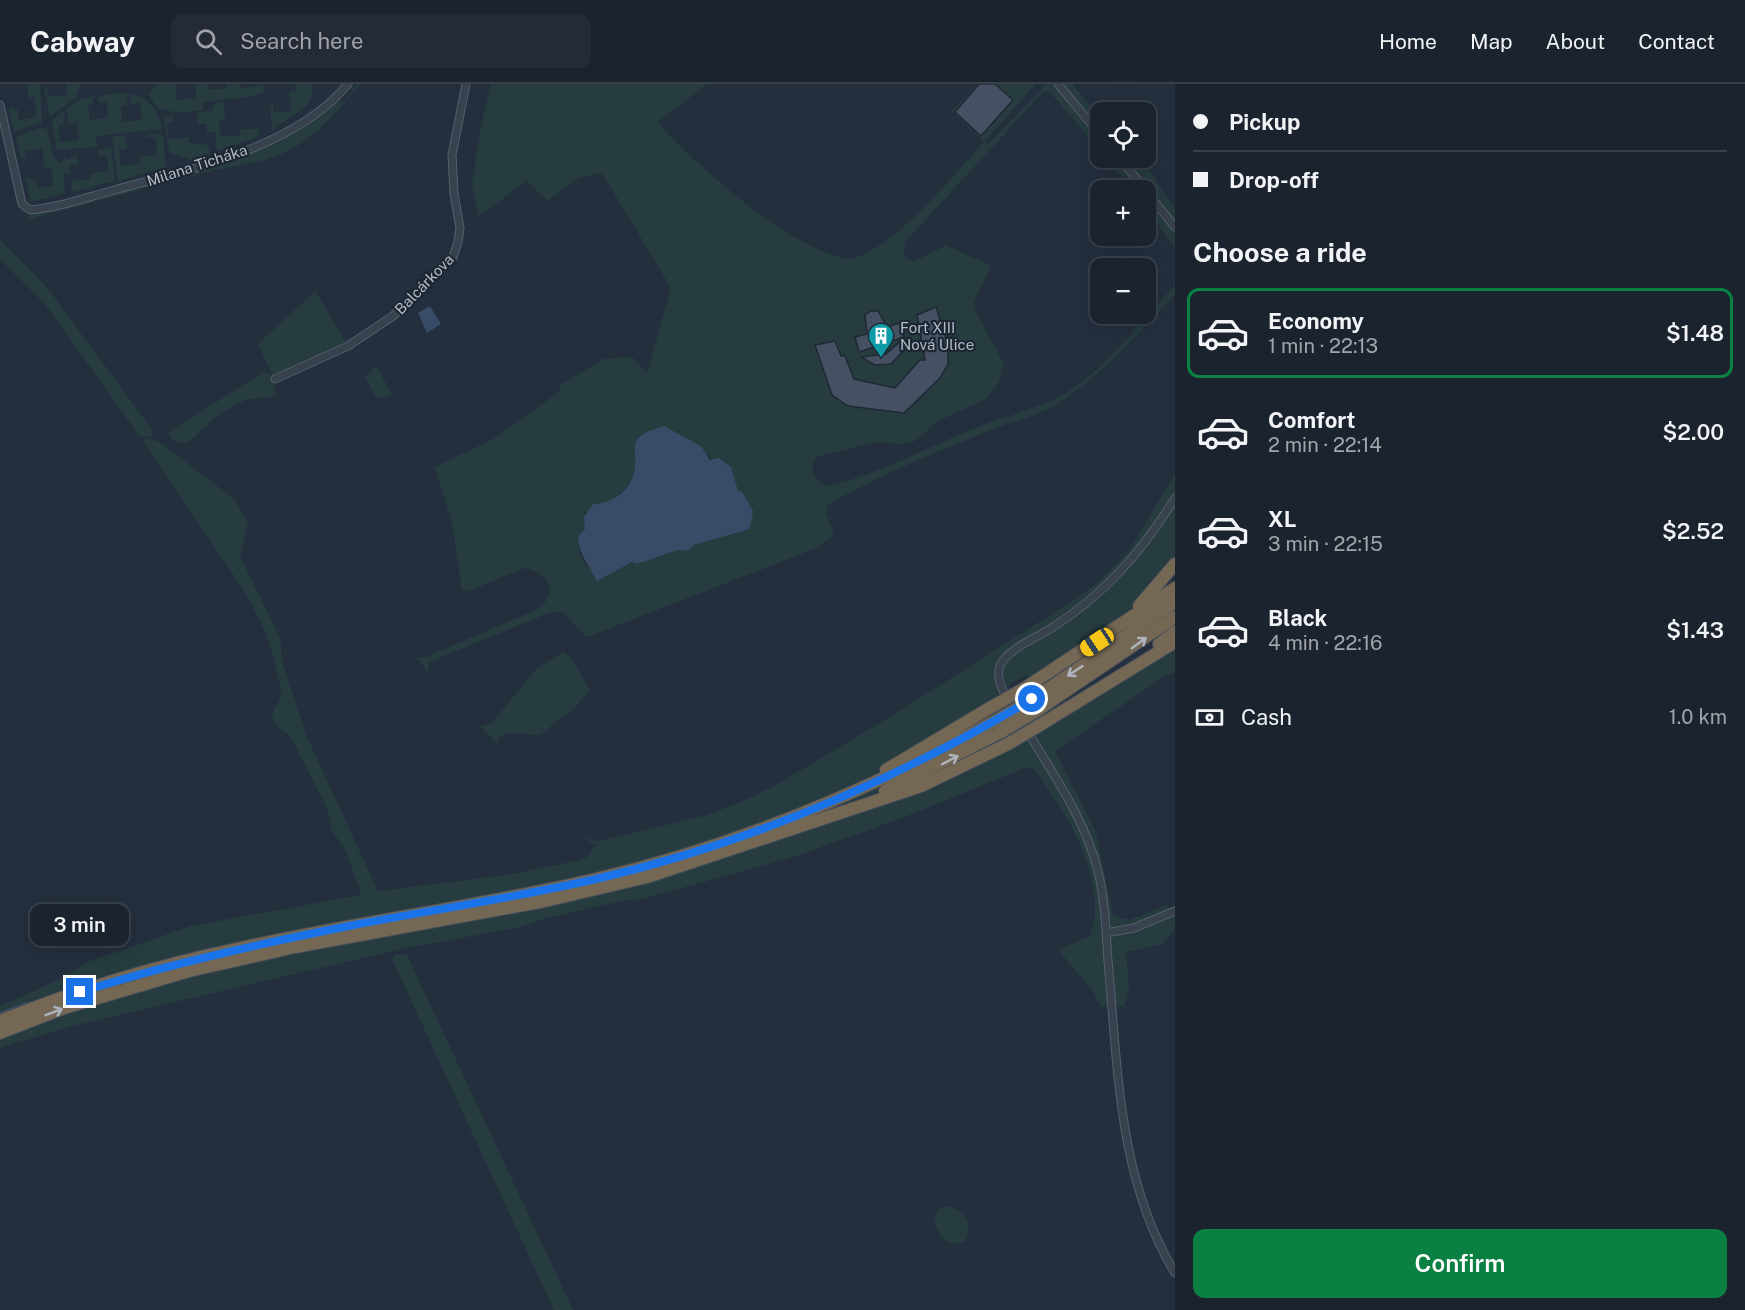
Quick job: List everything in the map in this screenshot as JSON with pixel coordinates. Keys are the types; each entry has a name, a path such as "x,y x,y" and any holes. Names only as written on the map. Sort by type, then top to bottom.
{"highway":[{"path":"1081,651 1141,604 1175,564"},
{"path":"829,803 1025,688 1175,588"},
{"path":"1035,705 1175,602"},
{"path":"821,820 936,767 1175,617"},
{"path":"1107,682 1175,632"},
{"path":"0,1033 64,1008 189,971 295,947 596,890 689,865 939,779 1008,744 1175,642"},
{"path":"0,1021 60,998 188,960 316,932 533,893 647,866 735,839 829,803 998,727"}],"street":[{"name":"Milana Ticháka","path":"0,105 22,204 30,210 181,171 273,139 315,115 348,84"},
{"name":"Balcárkova","path":"274,379 348,346 393,316 453,257 460,228 452,155 466,84"},
{"path":"1058,84 1090,123"},
{"path":"1127,168 1137,180"},
{"path":"1156,203 1175,227"},
{"path":"1175,498 1155,530 1117,578 1069,617 1011,653 999,669 1002,689 1084,831 1100,879 1120,1089 1133,1173 1147,1219 1175,1273"},
{"path":"1106,933 1134,928 1175,911"}],"green space":[{"path":"27,84 40,84 42,123 14,131 9,108 18,110 18,120 36,117 35,97 28,98"},
{"path":"66,84 81,84 76,97 50,117 44,88 48,87 47,98 54,95 67,96"},
{"path":"159,84 175,84 177,100 196,98 195,84 207,84 208,90 227,88 227,84 240,84 241,89 264,84 265,91 254,96 202,102 203,110 181,113 158,109 148,94"},
{"path":"295,84 311,84 312,95 307,106 272,130 270,105 273,104 274,112 291,111 289,92 296,91"},
{"path":"357,84 360,84 337,111 319,129 300,144 280,155 182,178 27,221 32,213 149,181 268,142 305,124 339,98 343,103"},
{"path":"491,84 707,84 658,122 720,183 776,225 803,242 829,254 852,259 888,240 905,225 923,209 984,142 952,111 977,84 1036,84 985,141 988,144 1047,84 1072,84 1090,106 1090,139 1049,91 1043,92 905,242 904,256 914,262 946,245 989,265 990,269 974,301 974,308 1004,364 998,384 986,399 940,420 915,441 903,444 877,442 819,456 814,460 812,471 820,483 827,486 886,467 980,426 1037,407 1059,397 1098,369 1140,324 1148,324 1087,383 1054,406 912,463 828,505 826,512 834,534 819,547 590,636 585,636 563,612 549,613 429,662 428,672 416,657 426,657 536,610 548,598 550,591 549,585 541,575 525,568 466,592 462,590 452,523 435,467 495,438 560,391 559,386 603,359 632,357 647,373 671,288 602,173 578,178 548,201 527,181 479,216 472,184 481,126","holes":["702,447 738,492 750,529 694,545 688,551 678,550 637,564 632,562 611,571 594,571 588,567 579,550 578,536 585,529 585,513 622,492 628,486 634,471"]},
{"path":"115,93 128,94 126,105 121,106 122,122 142,120 140,103 131,104 130,94 136,95 152,106 162,129 96,136 97,147 57,150 52,120 65,110 63,124 58,125 60,142 79,140 77,123 68,123 67,109 80,99 96,96 93,98 93,104 88,105 90,120 108,118 107,102 99,103 98,96"},
{"path":"223,102 225,120 219,120 221,137 240,135 240,130 258,128 260,136 217,151 215,132 207,133 206,124 198,124 197,113 211,111 216,103"},
{"path":"173,116 173,122 167,122 169,139 189,137 190,143 209,145 210,153 191,160 169,152 164,117"},
{"path":"41,128 47,129 53,156 60,163 65,157 68,160 77,156 78,164 70,165 70,173 63,174 65,188 62,189 66,193 31,202 25,178 36,180 38,188 53,186 51,167 45,168 42,148 25,151 26,157 20,157 16,137"},
{"path":"125,135 127,148 119,150 121,166 140,164 139,157 157,155 156,138 147,137 147,135 163,136 166,167 118,181 112,137"},
{"path":"111,148 115,181 72,192 71,181 90,179 90,174 109,171 107,155 99,156 98,150"},
{"path":"1114,168 1149,168 1175,210 1175,248 1156,222 1156,180 1124,180"},
{"path":"0,239 49,290 153,431 152,436 143,437 138,434 45,304 0,259"},
{"path":"1175,285 1175,296 1156,316 1156,306"},
{"path":"315,291 346,342 273,377 258,344"},
{"path":"376,366 392,394 377,399 365,377"},
{"path":"264,372 270,374 277,396 245,400 221,413 187,443 174,441 169,436 169,432"},
{"path":"147,438 160,442 234,499 248,521 240,556 280,638 283,665 307,737 378,891 508,875 580,860 587,857 596,846 584,837 598,841 707,815 776,785 893,715 1095,585 1129,551 1175,474 1175,558 1166,574 1151,591 1110,625 1029,678 1024,676 1008,686 1034,735 1175,647 1175,672 1165,676 1055,751 1096,832 1113,916 1130,920 1167,905 1175,919 1175,929 1162,944 1126,952 1129,987 1124,1006 1101,1007 1093,991 1058,950 1090,936 1095,897 1085,857 1057,802 1038,775 1027,767 905,817 793,857 643,899 625,900 544,919 521,927 406,948 72,1026 0,1048 0,1006 65,977 87,962 191,926 360,895 361,892 345,850 331,829 328,810 295,745 289,735 274,723 272,713 282,696 275,661 266,633 245,592 142,440"},
{"path":"563,652 571,658 590,690 573,709 540,735 507,733 498,739 497,744 480,726 491,724 536,669"},
{"path":"395,954 407,955 573,1310 554,1310 392,959"},
{"path":"946,1206 959,1210 966,1218 968,1229 965,1241 947,1242 939,1234 934,1216 940,1208"}],"water":[{"path":"430,306 441,324 427,333 418,313"},
{"path":"664,426 702,447 710,460 719,458 731,467 738,491 742,492 753,511 750,529 694,545 688,551 678,550 637,564 632,562 597,581 582,554 579,543 578,536 585,529 584,517 593,504 611,500 627,488 633,476 637,440 641,435"}],"building":[{"path":"979,84 995,84 1013,100 981,136 955,112"},
{"name":"Fort XIII Nová Ulice","path":"936,307 948,345 948,364 940,378 904,413 848,406 832,395 815,345 835,341 841,356 845,356 854,379 895,388 920,360 925,360 917,315"},
{"path":"871,311 878,311 887,327 899,323 904,337 859,352 855,337 867,334 865,315"},
{"path":"904,338 902,352 891,364 875,365 861,357 886,354"}],"waterway":[{"path":"0,1013 26,1003"}],"place":[{"name":"Fort XIII Nová Ulice","path":"881,359"}],"route":[{"path":"80,992 140,973 236,949 533,893 597,879 690,854 758,831 863,789 959,741 1032,699"}]}
